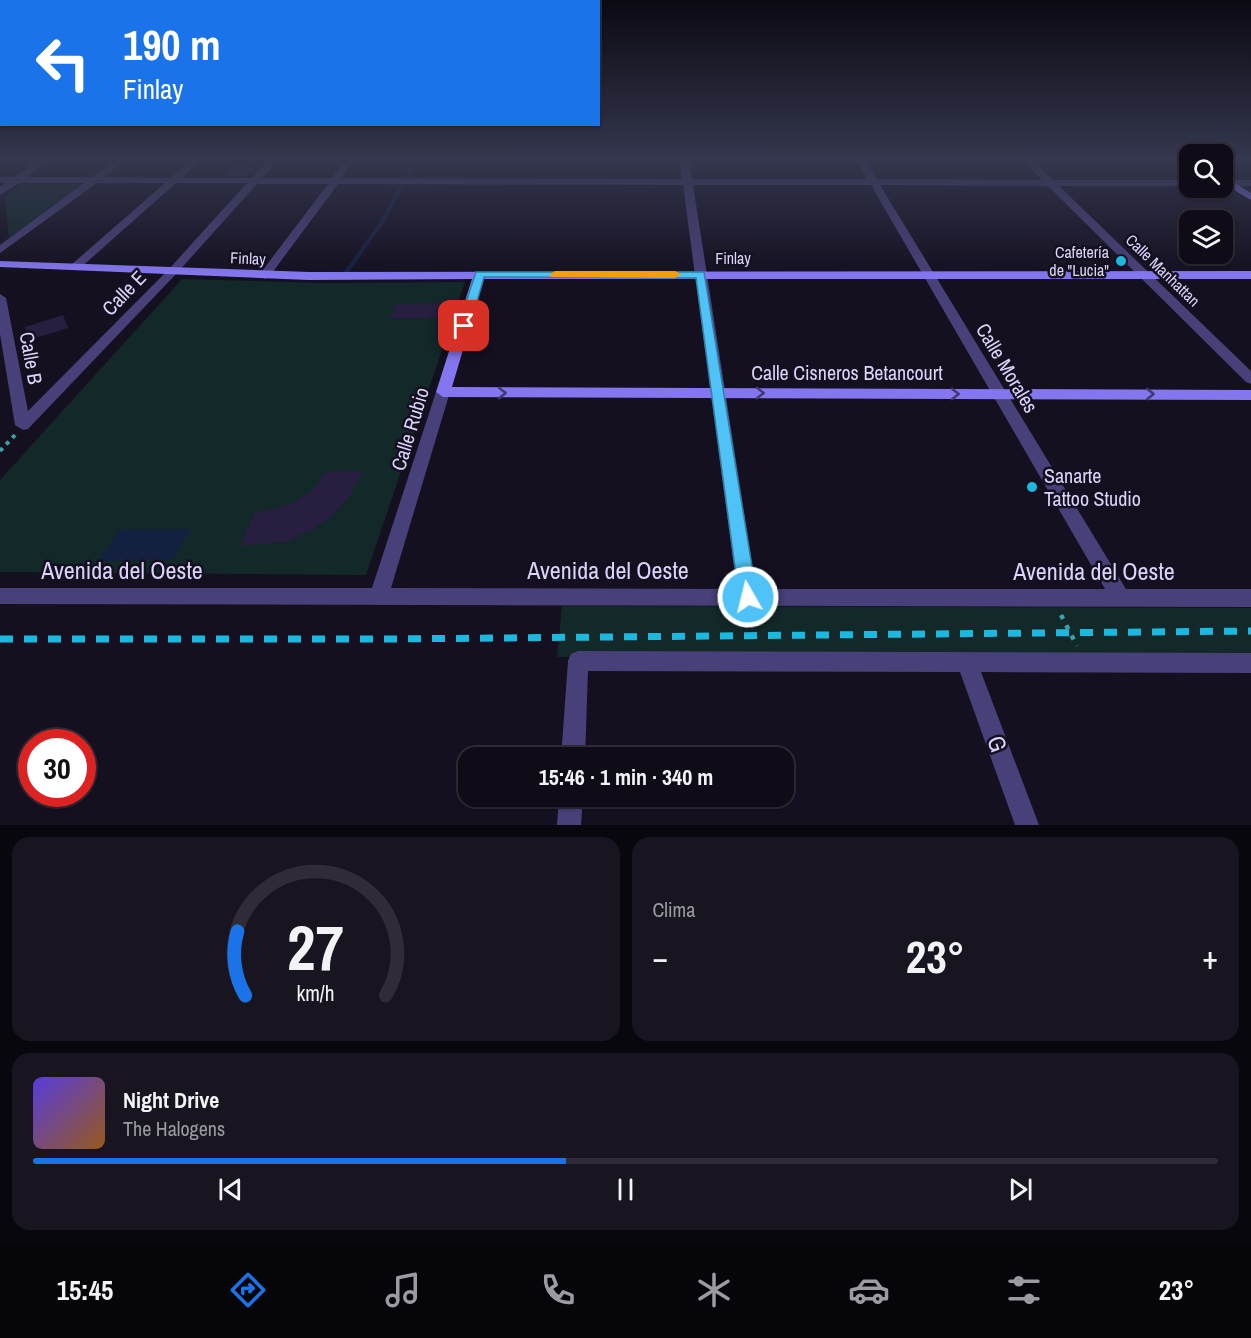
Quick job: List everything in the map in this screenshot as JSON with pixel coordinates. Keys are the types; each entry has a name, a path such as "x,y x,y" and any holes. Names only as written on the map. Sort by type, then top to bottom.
{"street":[{"path":"0,250 72,198"},
{"path":"75,267 154,198"},
{"name":"Calle E","path":"23,425 173,271 238,198"},
{"path":"265,275 323,198"},
{"path":"689,198 748,597"},
{"name":"Calle Morales","path":"883,198 1120,597"},
{"name":"Calle Manhattan","path":"1066,198 1251,379"},
{"name":"Finlay","path":"0,264 265,275 1251,276"},
{"name":"Calle Rubio","path":"380,596 480,274"},
{"name":"Calle B","path":"0,298 23,425"},
{"name":"Calle Cisneros Betancourt","path":"443,393 1251,395"},
{"name":"Avenida del Oeste","path":"0,596 1251,598"},
{"path":"574,747 578,661 1251,663"},
{"name":"G","path":"968,662 1027,825"},
{"path":"569,825 570,807"}],"path":[{"path":"0,451 23,425"},
{"path":"1051,597 1085,662"}],"green space":[{"path":"5,198 65,198 9,238"},
{"path":"182,279 322,283 465,282 366,575 0,572 0,480"},
{"path":"562,606 1251,608 1251,655 557,657"}],"water":[{"path":"190,529 172,560 98,561 119,530"}],"building":[{"path":"452,303 448,318 390,319 396,304"},
{"path":"63,315 68,328 29,340 25,327"},
{"path":"363,471 351,494 333,515 313,529 286,542 240,546 255,512 276,509 297,501 315,488 325,472"}],"waterway":[{"path":"348,270 382,222 395,198"},
{"path":"346,272 349,268"}],"railway":[{"path":"0,639 390,639 1251,631"}],"slow traffic":[{"path":"555,274 675,274"}],"place":[{"name":"Cafetería de \"Lucia\"","path":"1121,261"},
{"name":"Sanarte Tattoo Studio","path":"1032,487"}],"route":[{"path":"464,326 480,274 700,274 748,597"}]}
